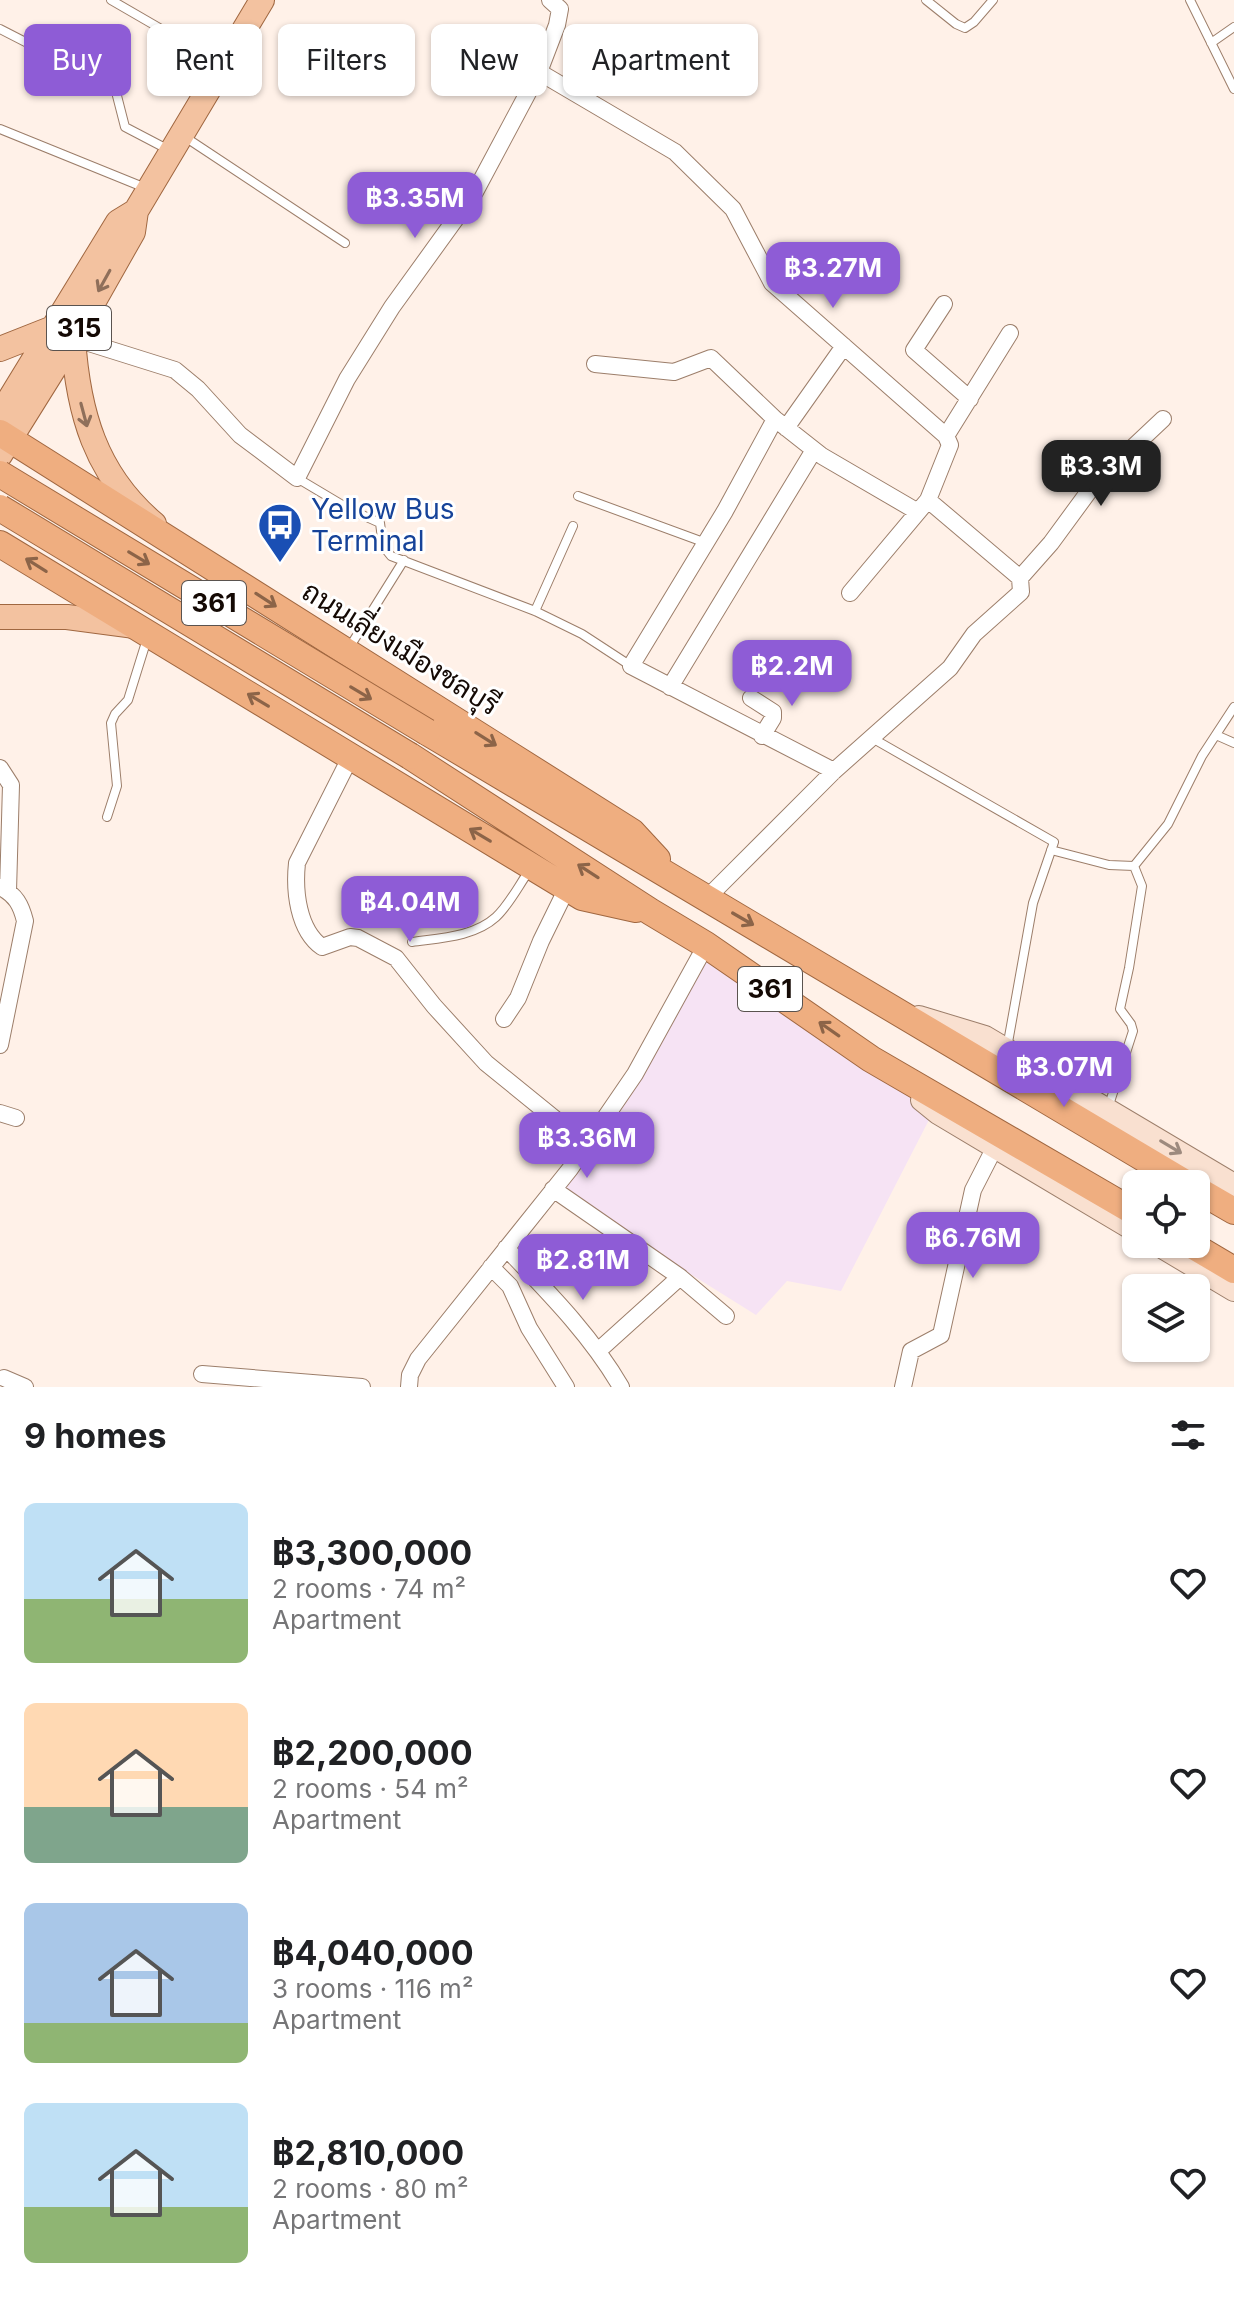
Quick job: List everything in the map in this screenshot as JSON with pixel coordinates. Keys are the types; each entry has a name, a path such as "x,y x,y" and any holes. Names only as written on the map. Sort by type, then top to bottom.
{"highway":[{"name":"ถนนเลี่ยงเมืองชลบุรี","path":"3,442 63,471 632,832 676,880"},
{"path":"3,545 9,512 18,496 46,475 63,471"},
{"name":"ถนนเลี่ยงเมืองชลบุรี","path":"0,474 1163,1170"},
{"name":"361","path":"0,508 410,756 706,945 871,1059 1122,1205"},
{"name":"361","path":"3,545 582,897 651,912"},
{"path":"1210,1197 1234,1211"},
{"path":"1210,1256 1234,1270"}],"main road":[{"name":"315","path":"247,24 262,0"},
{"name":"315","path":"3,442 63,333 118,222 136,211 204,96"},
{"name":"315","path":"0,415 63,333"},
{"path":"0,349 63,333 89,432 111,475 141,513 178,544"},
{"path":"0,617 67,617 142,630"},
{"name":"361","path":"902,1013 985,1037 1234,1185"},
{"name":"361","path":"871,1059 938,1113 1122,1223"},
{"path":"1180,1258 1234,1290"}],"street":[{"path":"547,51 560,9 550,0"},
{"path":"547,77 675,152 733,209 772,283 946,436 950,445 923,506 850,593"},
{"path":"63,333 175,370 198,389 240,435 297,478 347,379 392,307 475,192 526,96"},
{"path":"944,304 914,350 970,399"},
{"path":"946,436 1010,333"},
{"path":"834,771 631,666 781,424 844,346"},
{"path":"595,364 674,372 711,358 781,424 814,450 923,506 1020,578"},
{"path":"707,898 834,771 950,668 974,634 1021,592 1020,578 1051,543 1095,483 1163,419"},
{"path":"670,687 814,450"},
{"path":"751,698 773,712 773,718 762,736"},
{"path":"351,756 297,863 295,881 307,932 322,947 350,937 358,938 396,958 486,1063 587,1145"},
{"path":"0,768 11,785 4,889 21,904 25,921 0,1045"},
{"path":"504,1019 518,998 567,888"},
{"path":"409,1387 410,1375 418,1359 587,1145 635,1074 706,945"},
{"path":"903,1387 911,1351 941,1335 973,1190 995,1147"},
{"path":"553,1189 680,1277 726,1316"},
{"path":"506,1248 561,1306 598,1351 621,1387"},
{"path":"491,1267 510,1286 529,1328 566,1387"},
{"path":"598,1351 680,1277"},
{"path":"202,1374 362,1387"},
{"path":"4,1378 25,1387"}],"lane":[{"path":"111,0 152,24"},
{"path":"926,0 965,28 993,0"},
{"path":"1190,0 1234,89"},
{"path":"1211,43 1234,27"},
{"path":"0,29 115,88 125,127 176,143 345,243"},
{"path":"0,129 148,190"},
{"path":"297,478 349,509 380,523 383,546 391,556 535,611 582,634 631,666"},
{"path":"578,496 707,543"},
{"path":"535,611 573,526"},
{"path":"347,652 404,560"},
{"path":"107,817 117,786 111,723 128,700 142,630"},
{"path":"1051,850 1109,865 1134,866 1168,824 1202,756 1234,707"},
{"path":"1216,735 1234,743"},
{"path":"872,738 1054,842 1033,903 1007,1049"},
{"path":"1107,1108 1133,1031 1120,1009 1142,886 1134,866"},
{"path":"412,942 456,936 485,926 498,915 532,867"}],"shaded area":[{"path":"698,946 778,996 932,1114 841,1291 787,1281 756,1315 561,1193"}],"place":[{"name":"Yellow Bus Terminal","path":"280,564"}]}
